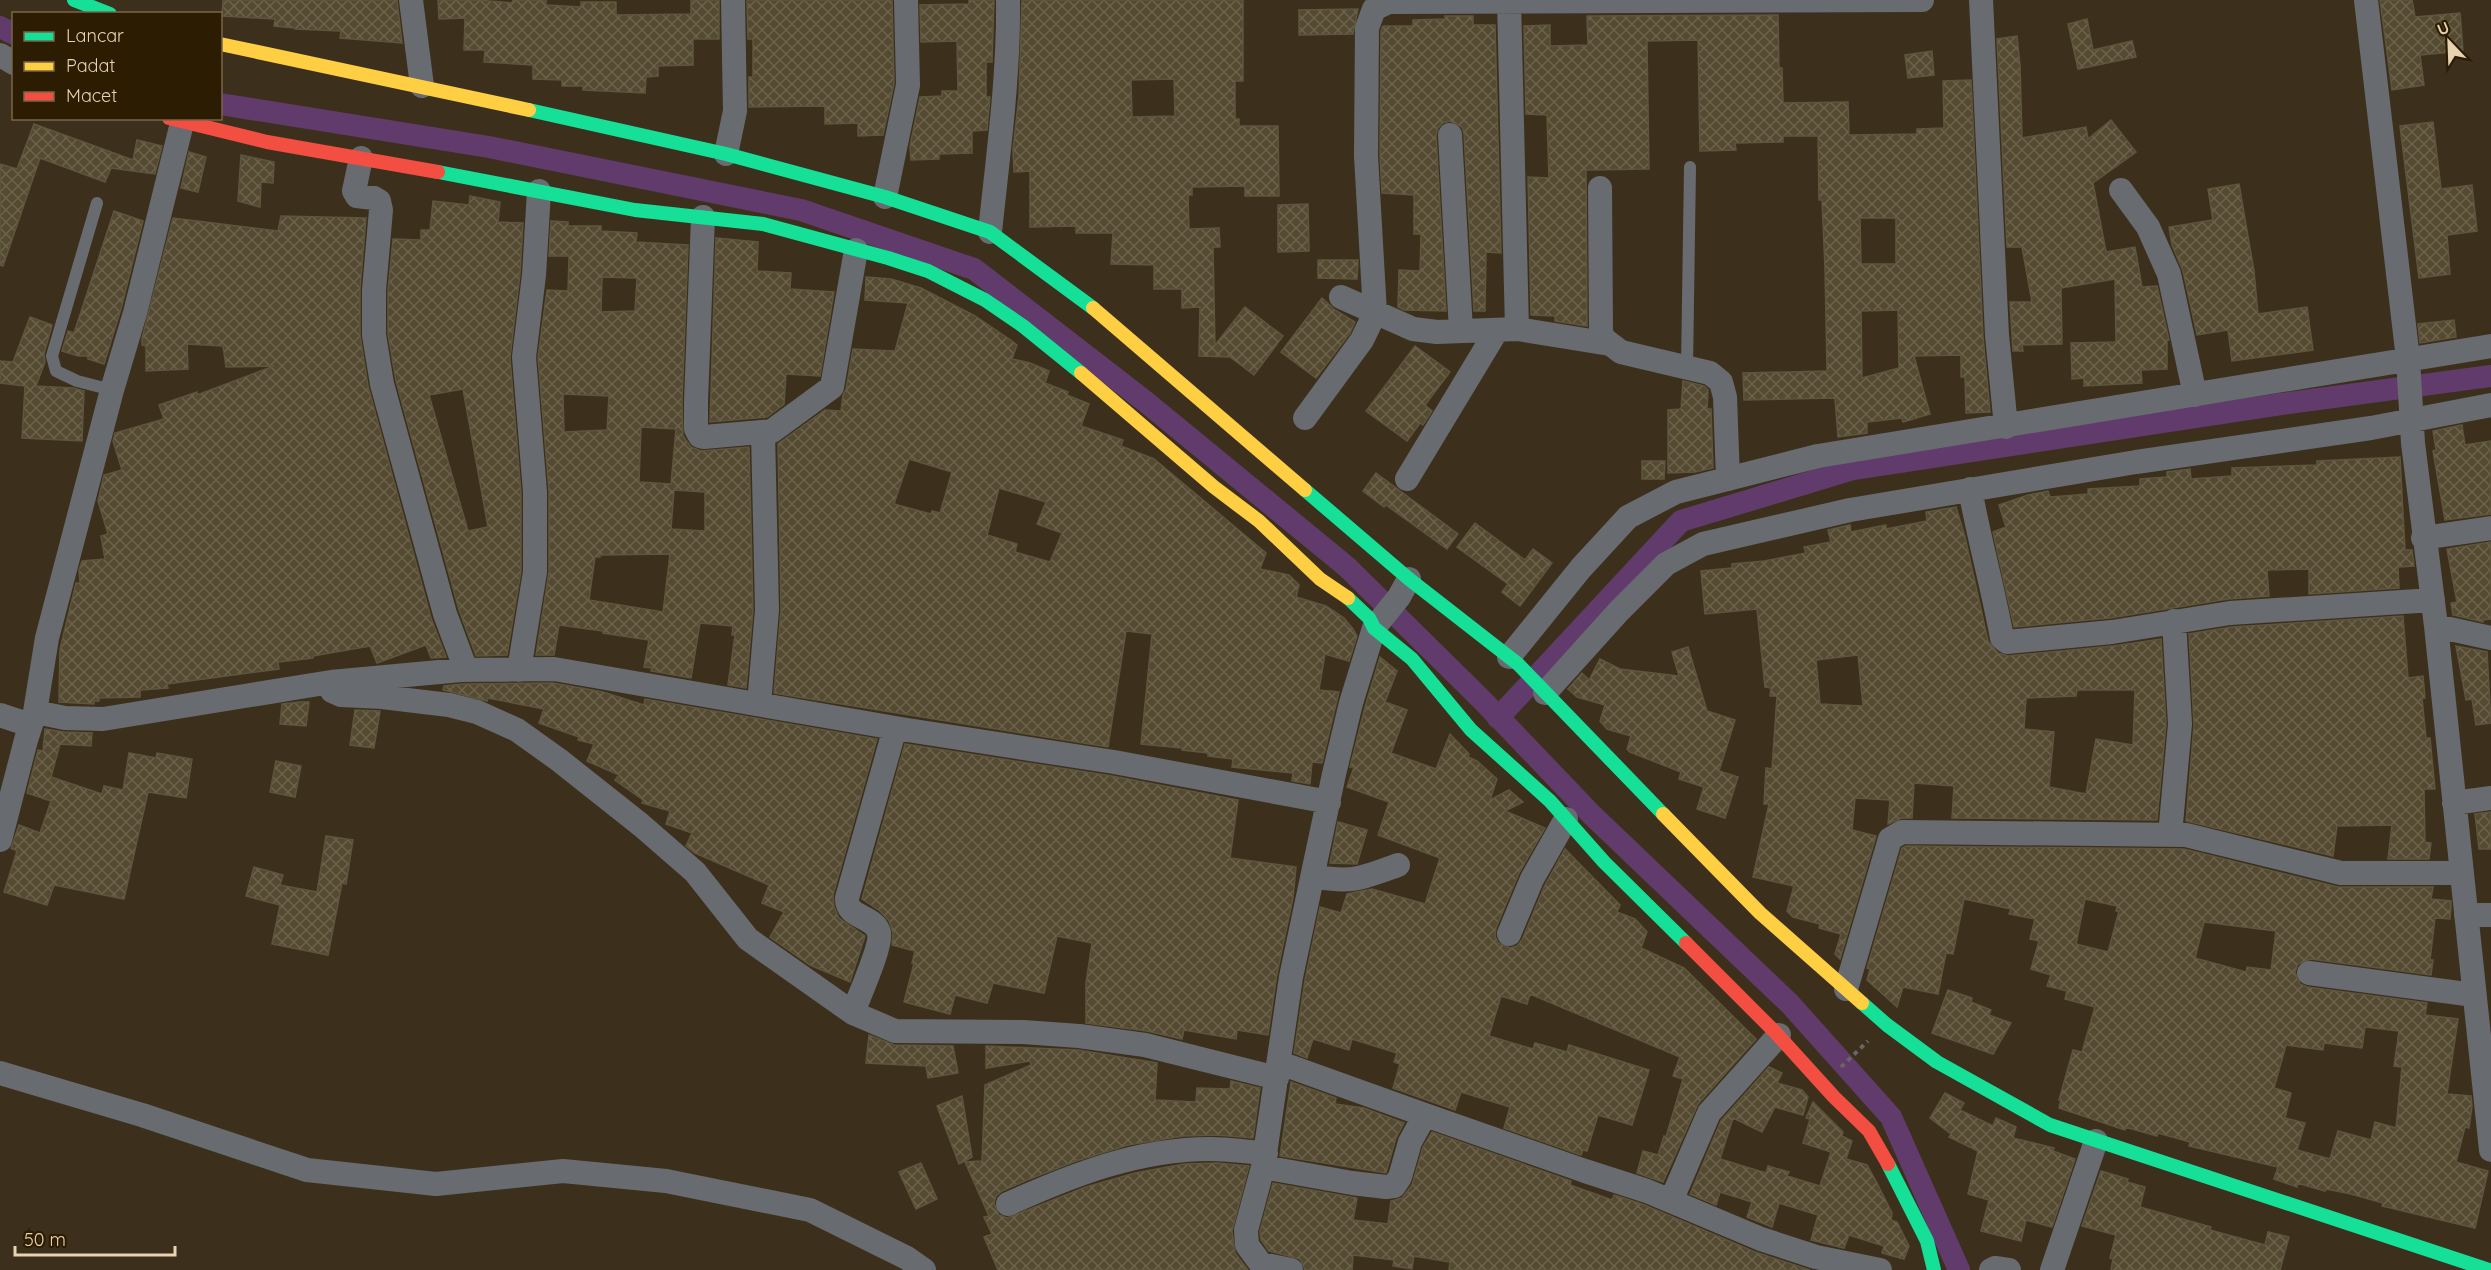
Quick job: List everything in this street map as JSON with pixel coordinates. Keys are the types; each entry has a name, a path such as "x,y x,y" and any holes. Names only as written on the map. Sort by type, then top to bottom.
{"main road":[{"path":"74,0 105,12"},
{"path":"222,44 422,86 726,154 885,197 990,231 1081,297 1404,588 1514,660 1760,913 1887,1025 1937,1062 2050,1125 2489,1270"},
{"path":"178,120 267,142 635,210 763,224 928,271 985,300 1023,326 1145,426 1214,487 1259,521 1320,579 1356,604 1412,659 1471,730 1550,801 1604,862 1779,1035 1834,1097 1869,1131 1893,1172 1927,1241 1934,1270"}],"street":[{"path":"411,0 422,86"},
{"path":"726,154 735,111 733,0"},
{"path":"885,197 908,85 906,0"},
{"path":"990,231 1002,121 1008,0"},
{"path":"1305,418 1362,340 1375,313 1366,156 1367,28 1374,9 1389,2 1922,0"},
{"path":"1981,0 1997,335 2006,427"},
{"path":"2366,0 2408,364 2423,538 2436,626 2474,995 2488,1093 2491,1150"},
{"path":"1407,479 1507,329 1509,1"},
{"path":"0,840 33,718 47,639 112,390 135,313 178,120"},
{"path":"1450,135 1461,331"},
{"path":"361,158 354,191 357,196 374,198 379,201 381,210 374,290 374,335 382,384 445,614 466,670"},
{"path":"1600,188 1601,332 1604,339 1621,352 1710,373 1721,382 1725,397 1728,479"},
{"path":"2121,190 2148,227 2169,274 2195,395"},
{"path":"519,670 535,572 535,492 524,357 534,275 539,191"},
{"path":"703,217 696,429 699,436 772,431 832,387 856,250"},
{"path":"1341,297 1413,329 1437,332 1507,329 1610,344"},
{"path":"1514,660 1581,568 1628,518 1676,492 1818,456 2195,395 2408,364 2491,346"},
{"path":"1544,690 1666,564 1703,544 1850,510 2136,462 2370,428 2411,416 2491,405"},
{"path":"759,704 767,610 763,432"},
{"path":"1970,489 2002,638 2007,642 2112,632 2230,613 2433,600"},
{"path":"2423,538 2491,528"},
{"path":"1291,1270 1261,1264 1247,1245 1246,1230 1264,1160 1291,977 1351,703 1376,624 1404,588"},
{"path":"2170,835 2180,724 2174,621"},
{"path":"2436,626 2491,638"},
{"path":"0,716 104,719 322,685 466,670 554,669 895,728 1114,762 1329,802"},
{"path":"322,685 341,695 449,705 477,712 518,730 605,796 695,872 748,939 853,1013 895,1031 1023,1032 1078,1036 1145,1045 1278,1070 1425,1115 1671,1201 1761,1239 1816,1257 1880,1270"},
{"path":"853,1013 872,964 879,934 876,927 852,912 847,898 895,728"},
{"path":"2454,803 2491,798"},
{"path":"1509,934 1532,879 1566,819"},
{"path":"1846,989 1890,839 1902,832 2186,835 2341,873 2462,873"},
{"path":"1313,876 1340,882 1398,865"},
{"path":"2466,915 2491,915"},
{"path":"2309,973 2474,995"},
{"path":"1671,1201 1709,1113 1779,1035"},
{"path":"0,1072 142,1114 307,1170 436,1184 563,1171 666,1181 810,1210 907,1258 924,1270"},
{"path":"1008,1204 1086,1171 1130,1158 1211,1149 1352,1183 1394,1186 1400,1178 1410,1142 1425,1115"},
{"path":"2052,1270 2096,1141"},
{"path":"1991,1270 1995,1268 2009,1270"}],"lane":[{"path":"1687,368 1690,167"},
{"path":"97,203 52,356 56,370 77,381 112,390"}],"path":[{"path":"1838,1071 1871,1039"}],"building":[{"path":"223,0 397,0 402,43 340,38 341,31 274,26 275,19 222,16"},
{"path":"438,0 512,3 513,0 546,0 546,5 581,7 581,2 616,2 616,15 691,14 691,0 719,0 719,39 693,39 693,65 658,66 658,76 646,77 645,93 583,90 583,86 562,86 562,80 533,79 533,65 484,62 485,50 464,50 465,18 439,19"},
{"path":"747,0 892,0 894,84 883,135 858,136 858,123 825,124 825,106 749,107 749,77 753,77 753,39 748,39"},
{"path":"969,0 994,0 992,62 986,62 986,97 990,97 987,130 972,131 972,153 939,154 939,159 911,160 910,146 920,97 942,96 942,91 958,91 957,41 921,42 920,5 969,4"},
{"path":"1022,0 1243,0 1243,81 1235,81 1235,119 1239,119 1239,126 1278,126 1279,196 1245,196 1245,186 1192,187 1192,195 1188,195 1189,229 1219,228 1220,247 1213,247 1215,345 1245,307 1283,336 1254,375 1230,357 1199,356 1200,307 1182,308 1182,289 1154,289 1154,265 1111,264 1113,233 1076,233 1076,226 1030,227 1030,171 1014,172 1013,149 1019,96","holes":["1174,79 1175,116 1132,117 1131,80"]},
{"path":"2380,0 2412,0 2415,17 2460,13 2463,51 2420,55 2424,85 2392,90"},
{"path":"1358,9 1353,34 1299,35 1299,10"},
{"path":"1778,15 1779,68 1782,68 1783,103 1848,102 1849,135 1917,134 1917,129 1944,128 1943,81 1971,80 1983,336 1990,412 1966,413 1965,377 1961,377 1961,355 1914,356 1930,414 1903,422 1902,418 1867,422 1867,433 1838,437 1835,398 1744,400 1743,373 1827,371 1825,268 1822,200 1819,200 1818,136 1783,136 1783,142 1735,143 1736,150 1700,151 1698,40 1647,41 1649,169 1586,170 1587,326 1555,321 1555,316 1531,315 1528,177 1549,178 1547,115 1526,114 1524,26 1550,25 1550,46 1588,45 1587,16","holes":["1860,218 1896,218 1896,264 1861,264","1898,310 1899,368 1862,378 1861,311"]},
{"path":"1445,16 1473,16 1473,25 1495,25 1501,253 1486,252 1485,311 1474,311 1462,127 1450,121 1443,123 1436,135 1446,311 1404,310 1398,307 1399,270 1420,271 1421,234 1414,234 1414,195 1382,193 1381,31 1383,26 1413,26 1413,20 1445,19"},
{"path":"2087,19 2093,50 2132,41 2136,57 2078,69 2068,24"},
{"path":"2017,36 2022,138 2086,127 2088,139 2111,120 2136,152 2093,183 2106,252 2135,247 2142,287 2157,286 2169,340 2167,340 2167,369 2141,370 2142,383 2084,386 2084,378 2072,379 2071,343 2116,342 2115,279 2061,288 2062,344 2022,345 2023,351 2013,351 2010,302 2032,302 2022,247 2007,247 1997,39"},
{"path":"1932,51 1934,75 1908,78 1905,55"},
{"path":"2433,122 2441,189 2472,185 2477,231 2447,235 2450,274 2419,278 2400,126"},
{"path":"34,124 133,160 137,140 162,146 155,174 111,168 105,182 40,158 3,266 0,265 0,164 17,169"},
{"path":"189,152 206,157 198,192 181,188"},
{"path":"241,155 274,162 273,183 261,182 260,207 238,201"},
{"path":"2239,184 2254,271 2258,314 2307,307 2313,350 2232,361 2228,330 2197,335 2183,271 2172,245 2169,227 2213,220 2208,189"},
{"path":"470,196 500,202 498,222 523,223 520,274 510,358 521,493 521,571 507,655 476,656 459,610 396,381 388,334 388,291 393,239 421,240 421,230 430,230 433,201 469,205","holes":["463,389 488,527 468,531 429,395"]},
{"path":"1308,204 1309,251 1278,252 1278,205"},
{"path":"114,211 143,221 121,309 104,364 88,359 87,354 78,356 62,351 68,331 74,333"},
{"path":"281,216 366,218 360,289 360,335 368,386 431,618 446,657 431,658 426,645 377,663 370,646 313,656 313,658 278,662 279,669 167,684 168,688 140,690 140,697 99,698 99,701 94,701 94,704 59,702 60,649 76,583 80,583 79,570 82,561 105,559 101,536 108,534 98,501 104,475 122,470 113,441 115,433 164,419 159,405 197,392 197,395 274,366 226,367 223,346 187,344 188,369 146,371 146,346 142,345 142,338 173,218 278,231"},
{"path":"551,221 568,222 568,226 601,226 601,231 637,233 636,242 688,245 682,402 683,436 691,447 701,451 749,447 753,610 746,688 728,685 735,635 732,635 733,626 700,623 691,678 651,671 652,668 644,667 649,640 603,633 603,631 559,625 554,655 536,655 549,572 549,491 538,357 547,290 568,291 569,256 549,256","holes":["602,277 637,278 635,311 601,312","563,394 609,396 607,430 564,432","641,427 676,429 671,484 639,482","674,490 705,492 705,531 671,529","670,554 663,612 589,600 595,557 600,557 600,555"]},
{"path":"716,238 758,242 757,271 791,273 790,289 834,292 820,376 786,374 784,404 767,417 710,422"},
{"path":"1318,260 1358,260 1357,279 1318,278"},
{"path":"866,277 891,279 921,288 975,316 1017,345 1012,359 1049,371 1045,383 1089,404 1081,426 1123,440 1121,446 1154,459 1266,553 1260,569 1289,575 1299,585 1296,597 1326,606 1344,618 1357,636 1349,661 1325,654 1319,690 1339,692 1322,763 1312,762 1310,784 1292,781 1293,773 1232,767 1233,759 1208,756 1208,753 1182,750 1182,748 1141,744 1152,634 1126,631 1108,747 774,693 781,610 778,444 825,410 841,411 853,349 895,351 908,303 865,300","holes":["909,459 952,472 940,513 932,511 931,514 894,504","999,488 1046,502 1037,524 1062,533 1050,562 1015,552 1017,544 987,535"]},
{"path":"1322,298 1335,310 1355,322 1350,333 1316,378 1281,352"},
{"path":"30,317 52,325 44,354 45,362 36,386 73,388 84,391 82,441 22,438 25,386 0,383 0,361 13,362"},
{"path":"2454,320 2456,337 2420,343 2418,324"},
{"path":"1415,346 1450,372 1425,405 1432,411 1423,425 1420,423 1407,441 1366,411"},
{"path":"1683,381 1704,386 1708,390 1707,409 1711,409 1713,468 1695,472 1668,473 1668,410 1681,409"},
{"path":"2462,425 2465,445 2491,441 2491,514 2445,520 2433,451 2436,450 2433,431"},
{"path":"2400,457 2405,550 2412,550 2414,566 2398,567 2399,588 2309,594 2309,569 2267,570 2269,596 2228,599 2110,618 2014,627 1993,532 2006,527 1999,505 2048,491 2050,497 2088,494 2088,489 2140,486 2140,479 2167,477 2167,472 2190,469 2191,479 2232,476 2232,468 2317,465 2317,461"},
{"path":"1642,461 1665,461 1664,479 1642,479"},
{"path":"1376,473 1458,534 1447,549 1363,491"},
{"path":"1956,507 1988,641 1998,653 2008,656 2161,639 2166,724 2157,820 1952,818 1954,786 1914,783 1912,818 1902,818 1888,824 1890,800 1855,798 1852,830 1876,836 1840,959 1835,954 1841,934 1819,928 1820,924 1793,917 1787,911 1794,886 1753,877 1769,804 1764,804 1766,768 1772,769 1777,696 1770,696 1771,688 1765,687 1757,609 1705,614 1701,571 1732,568 1732,564 1806,553 1804,547 1831,542 1828,530 1850,525 1851,532 1886,525 1886,529 1927,521 1926,512","holes":["1858,655 1863,706 1820,704 1816,660","2077,690 2135,690 2133,745 2096,739 2086,794 2049,787 2054,732 2024,729 2026,698 2076,696"]},
{"path":"1475,523 1525,560 1533,549 1552,563 1520,606 1502,592 1508,584 1457,547"},
{"path":"2491,542 2491,619 2482,620 2483,622 2453,615 2451,603 2457,602 2447,549"},
{"path":"2403,616 2408,678 2423,676 2425,698 2422,698 2426,738 2430,738 2435,789 2424,789 2425,842 2431,843 2429,859 2388,859 2392,825 2337,826 2333,856 2186,821 2194,725 2189,634 2232,627"},
{"path":"2456,646 2487,652 2491,723 2476,725 2472,699 2466,700"},
{"path":"1688,647 1707,711 1735,720 1719,771 1738,777 1725,818 1697,809 1704,787 1679,779 1681,772 1630,752 1627,749 1631,736 1607,729 1600,721 1605,705 1577,697 1568,689 1582,673 1589,680 1600,659 1620,669 1679,676 1672,652"},
{"path":"1380,657 1397,671 1385,702 1407,710 1391,753 1436,769 1450,734 1469,754 1468,757 1477,761 1497,779 1490,800 1509,790 1523,802 1505,811 1545,828 1519,873 1496,928 1495,936 1498,943 1510,948 1517,946 1522,940 1545,885 1565,849 1620,905 1617,912 1635,919 1647,932 1641,948 1684,968 1756,1039 1698,1104 1663,1182 1637,1173 1643,1151 1658,1155 1664,1136 1666,1137 1683,1079 1673,1076 1680,1057 1530,994 1527,1004 1501,996 1489,1036 1533,1049 1535,1043 1567,1052 1569,1045 1649,1070 1632,1125 1598,1115 1587,1151 1583,1150 1581,1155 1504,1128 1510,1107 1461,1092 1455,1110 1393,1088 1400,1064 1394,1062 1397,1053 1352,1039 1349,1050 1313,1039 1307,1058 1294,1053 1305,980 1320,907 1341,913 1347,894 1372,889 1425,904 1440,858 1378,835 1389,802 1347,787 1354,767 1350,767 1365,707"},
{"path":"553,683 603,692 644,705 645,699 877,739 833,895 834,907 839,918 865,936 850,982 810,965 770,937 784,912 762,903 769,885 695,853 686,846 692,833 666,824 670,811 642,803 643,800 615,780 619,775 587,761 594,744 578,740 579,737 539,723 544,709 488,698 487,701 443,690 444,686 462,684"},
{"path":"309,702 306,726 280,724 282,704"},
{"path":"355,710 380,711 374,748 350,745"},
{"path":"45,729 92,733 91,746 60,744 51,777 102,794 104,786 123,790 129,753 156,758 157,753 192,759 186,798 148,792 124,899 54,885 47,905 4,892 17,851 11,848 19,825 40,833 51,801 27,793 38,750 43,751"},
{"path":"905,744 1112,776 1238,800 1230,858 1296,867 1293,898 1277,974 1268,1035 1237,1030 1236,1039 1184,1030 1182,1039 1147,1031 1086,1023 1086,983 1092,943 1057,936 1044,993 993,983 987,1003 955,995 950,1014 904,1002 915,951 892,945 893,933 889,921 880,911 862,899"},
{"path":"276,761 301,766 295,797 270,792"},
{"path":"2491,812 2491,849 2479,849 2475,814"},
{"path":"1338,822 1367,830 1357,864 1330,863"},
{"path":"326,836 353,840 346,884 342,883 328,955 272,944 280,905 246,896 254,867 283,875 280,885 317,892"},
{"path":"1906,846 2184,849 2338,887 2433,887 2431,899 2451,901 2451,907 2450,919 2435,918 2430,960 2433,960 2431,975 2311,959 2298,964 2295,972 2300,984 2307,987 2427,1003 2425,1015 2458,1019 2447,1094 2471,1096 2472,1106 2469,1128 2465,1127 2456,1162 2488,1171 2475,1228 2382,1206 2383,1203 2351,1194 2326,1189 2325,1191 2297,1183 2297,1187 2274,1179 2278,1167 2189,1146 2190,1142 2158,1133 2157,1136 2125,1127 2125,1130 2059,1108 2061,1100 2059,1100 2073,1050 2082,1052 2095,1007 2065,999 2067,991 2047,986 2051,975 2031,969 2039,941 2030,939 2035,919 2009,914 2011,909 1964,899 1953,954 1946,953 1938,994 1903,987 1897,1007 1867,980 1870,969 1867,968 1902,848","holes":["2085,899 2117,906 2116,911 2119,911 2108,952 2076,944","2204,922 2276,931 2271,970 2247,967 2246,972 2195,958","2365,1027 2399,1031 2394,1066 2402,1067 2396,1128 2375,1122 2371,1140 2338,1131 2330,1159 2297,1150 2305,1123 2285,1118 2291,1093 2274,1088 2286,1045 2323,1050 2324,1043 2362,1048"]},
{"path":"1948,990 1972,998 1971,1002 1991,1010 1989,1015 2011,1023 1993,1054 1932,1033"},
{"path":"869,1035 894,1045 953,1046 958,1073 928,1078 926,1066 866,1063"},
{"path":"986,1046 1078,1050 1157,1063 1155,1100 1196,1102 1197,1088 1230,1089 1231,1081 1260,1088 1253,1138 1217,1135 1183,1136 1128,1145 1076,1161 1027,1180 1002,1191 996,1196 994,1203 999,1215 1007,1218 1086,1187 1135,1173 1184,1164 1217,1163 1249,1166 1232,1231 1235,1253 1248,1270 998,1270 984,1237 992,1234 984,1217 989,1216 965,1162 982,1161 985,1085 1031,1065 1030,1061 986,1068"},
{"path":"1769,1067 1782,1073 1777,1083 1802,1090 1808,1097 1803,1115 1775,1107 1762,1132 1733,1118 1720,1159 1766,1173 1768,1166 1789,1172 1787,1176 1820,1186 1831,1152 1803,1143 1810,1119 1806,1118 1813,1102 1843,1132 1842,1136 1852,1141 1846,1159 1867,1165 1892,1213 1891,1220 1897,1222 1909,1246 1904,1259 1882,1253 1884,1246 1849,1235 1844,1248 1811,1240 1818,1215 1779,1203 1772,1227 1747,1217 1752,1202 1720,1192 1716,1205 1690,1194 1721,1121"},
{"path":"1291,1082 1336,1098 1335,1104 1364,1108 1404,1123 1396,1138 1386,1173 1280,1156"},
{"path":"1945,1093 1964,1103 1960,1110 1993,1126 1996,1118 2016,1127 2013,1138 2054,1148 2053,1151 2075,1159 2052,1227 2026,1220 2021,1241 1981,1231 1989,1200 1968,1194 1978,1151 1949,1137 1951,1134 1930,1118"},
{"path":"962,1096 972,1157 959,1164 937,1106"},
{"path":"1432,1132 1571,1181 1570,1185 1612,1200 1614,1195 1642,1204 1755,1252 1810,1270 1449,1270 1450,1262 1414,1256 1412,1269 1393,1266 1394,1260 1353,1255 1352,1270 1305,1270 1300,1259 1269,1251 1261,1240 1260,1231 1273,1183 1357,1198 1353,1220 1388,1224 1391,1201 1402,1198 1412,1185 1423,1147"},
{"path":"921,1163 937,1199 916,1209 899,1172"},
{"path":"2101,1171 2145,1187 2140,1207 2265,1245 2268,1232 2289,1237 2280,1270 2111,1270 2113,1259 2110,1258 2116,1235 2082,1226"}],"waterway":[{"path":"0,27 12,33"},
{"path":"222,104 489,147 801,210 974,269 1146,402 1347,567 1482,700 1592,815 1790,1004 1891,1117 1959,1270"},
{"path":"1498,718 1681,521 1853,469 2281,404 2491,376"}],"traffic: fast":[{"path":"74,0 105,12"},
{"path":"529,110 726,154 885,197 990,232 1093,308"},
{"path":"438,172 635,210 763,224 888,258 928,271 985,300 1023,326 1081,373"},
{"path":"1305,490 1409,579 1518,664 1663,814"},
{"path":"1348,598 1369,618 1374,628 1412,659 1471,730 1550,801 1604,862 1686,943"},
{"path":"1862,1003 1887,1025 1937,1062 2050,1125 2489,1270"},
{"path":"1888,1164 1927,1241 1934,1270"}],"traffic: slow":[{"path":"222,44 529,110"},
{"path":"1093,308 1305,490"},
{"path":"1081,373 1214,487 1259,521 1320,579 1348,598"},
{"path":"1663,814 1760,913 1862,1003"}],"traffic: jam":[{"path":"177,120 267,142 438,172"},
{"path":"1686,943 1869,1131 1888,1164"}]}
